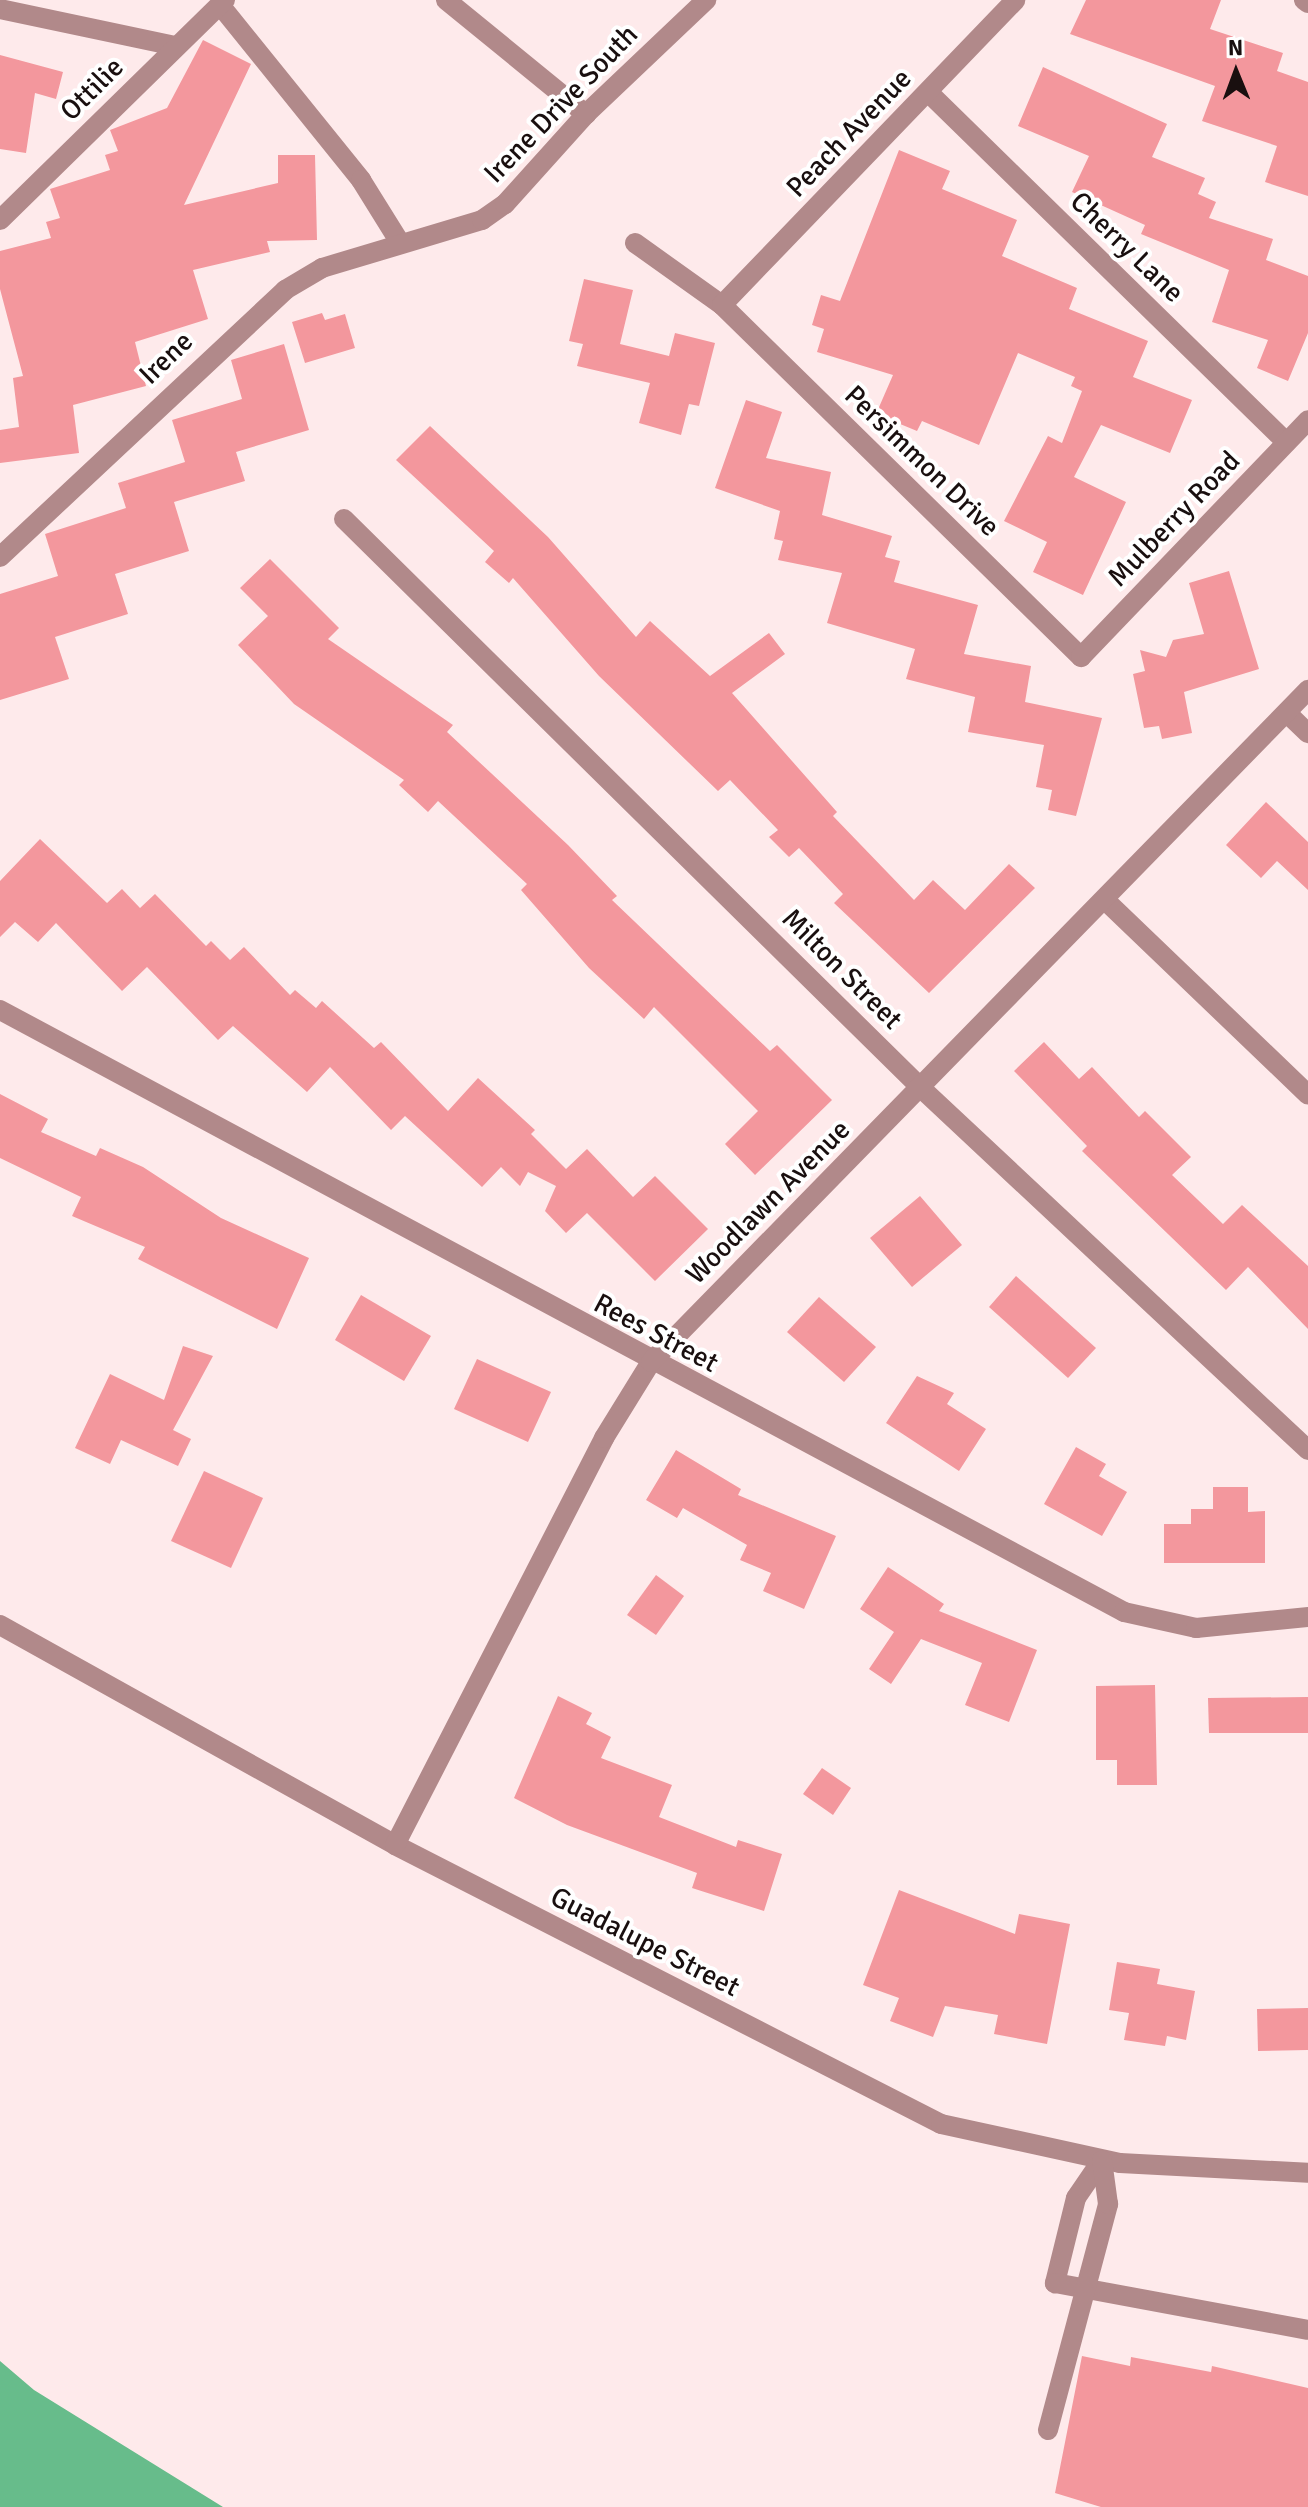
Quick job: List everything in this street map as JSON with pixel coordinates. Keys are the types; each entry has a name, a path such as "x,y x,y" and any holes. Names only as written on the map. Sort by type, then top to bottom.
{"street":[{"path":"446,0 586,114"},
{"name":"Irene Drive South","path":"399,241 482,220 505,204 586,114 706,0"},
{"name":"Peach Avenue","path":"722,305 1015,0"},
{"path":"222,2 361,180 399,241"},
{"name":"Ottilie","path":"0,220 222,2"},
{"path":"0,9 175,46"},
{"name":"Cherry Lane","path":"928,92 1286,442"},
{"name":"Irene","path":"0,557 252,316 322,268 399,241"},
{"name":"Persimmon Drive","path":"635,243 722,305 1081,657"},
{"name":"Mulberry Road","path":"1081,657 1308,420"},
{"name":"Milton Street","path":"344,519 921,1088 1308,1450"},
{"name":"Woodlawn Avenue","path":"395,1845 604,1438 651,1362 1308,690"},
{"path":"1287,713 1308,733"},
{"path":"1105,900 1308,1095"},
{"name":"Rees Street","path":"0,1010 651,1362 1124,1612 1196,1628 1308,1617"},
{"name":"Guadalupe Street","path":"0,1625 395,1845 941,2124 1102,2160 1308,2173"},
{"path":"1102,2160 1076,2198 1055,2283 1308,2330"},
{"path":"1048,2430 1108,2204 1102,2160"}],"shaded area":[{"path":"0,2361 34,2390 223,2507 0,2507"}],"building":[{"path":"1086,0 1221,0 1210,29 1283,53 1277,71 1308,82 1308,196 1265,182 1277,146 1202,121 1215,86 1070,34"},
{"path":"203,40 251,64 184,205 278,183 278,155 315,155 317,240 267,241 270,252 193,270 208,319 135,342 146,386 73,405 79,453 0,463 0,430 19,427 13,378 23,376 0,289 0,251 51,238 46,222 60,218 50,189 110,170 105,155 118,151 110,130 167,108"},
{"path":"0,55 63,72 56,99 35,93 26,153 0,149"},
{"path":"1043,67 1167,124 1152,157 1205,178 1198,194 1216,202 1209,218 1273,239 1266,260 1308,276 1308,333 1288,381 1257,368 1268,340 1212,322 1229,270 1141,234 1145,225 1072,192 1089,156 1018,126"},
{"path":"899,150 950,171 942,189 1017,220 1002,256 1077,288 1069,309 1148,341 1133,377 1192,400 1170,453 1101,425 1074,477 1126,502 1083,595 1033,572 1047,542 1004,521 1048,436 1062,443 1082,391 1071,386 1075,377 1018,353 979,445 922,421 917,431 876,414 893,375 817,352 824,329 812,325 821,295 840,301"},
{"path":"584,279 633,290 620,344 669,356 675,333 715,343 699,406 689,404 681,435 639,423 650,383 577,366 583,344 569,341"},
{"path":"322,313 325,320 345,314 355,348 305,363 292,322"},
{"path":"284,344 309,430 236,452 245,481 174,502 189,551 115,574 128,614 55,637 69,679 0,700 0,594 58,576 45,534 126,508 118,483 185,462 172,420 242,399 231,360"},
{"path":"746,400 782,412 766,458 831,472 822,515 892,536 885,557 900,561 894,582 978,605 964,654 1031,666 1025,702 1102,718 1076,816 1048,810 1052,790 1036,787 1044,745 968,732 975,697 906,679 915,649 827,623 842,573 778,560 783,541 774,539 780,511 715,488"},
{"path":"430,426 548,537 636,637 650,621 710,676 769,633 785,654 732,693 837,812 833,816 914,900 933,880 965,910 1009,864 1035,888 929,993 834,903 843,894 799,848 789,857 769,837 778,830 730,780 718,791 599,676 513,578 509,583 485,562 494,551 396,460"},
{"path":"270,559 339,628 328,639 453,725 447,732 568,845 617,896 612,900 770,1051 777,1045 832,1100 755,1175 725,1144 758,1111 654,1007 644,1019 589,968 521,890 527,884 438,801 428,812 399,785 404,780 294,704 238,645 268,616 240,588"},
{"path":"1229,571 1259,669 1184,692 1192,733 1162,739 1159,726 1144,728 1133,674 1145,671 1140,650 1166,657 1173,640 1204,634 1189,583"},
{"path":"1266,802 1308,842 1308,890 1277,861 1261,878 1226,845"},
{"path":"40,839 107,903 122,889 140,908 155,894 206,946 211,941 230,960 244,947 290,995 295,990 316,1008 322,1001 374,1048 381,1042 448,1111 478,1078 535,1130 531,1134 566,1169 587,1149 633,1197 655,1176 708,1229 655,1281 587,1213 566,1233 545,1211 556,1186 528,1172 520,1186 501,1167 482,1187 405,1116 391,1130 330,1067 307,1092 233,1026 218,1040 147,967 122,991 56,923 38,942 15,922 0,937 0,881"},
{"path":"1044,1042 1079,1079 1092,1067 1139,1117 1145,1111 1191,1157 1172,1175 1223,1224 1242,1205 1308,1266 1308,1329 1248,1267 1226,1290 1082,1151 1087,1146 1014,1071"},
{"path":"0,1094 48,1119 41,1132 96,1156 100,1148 143,1167 221,1218 309,1258 277,1329 138,1259 145,1247 72,1216 81,1197 0,1158"},
{"path":"920,1196 962,1245 912,1287 870,1238"},
{"path":"1016,1276 1096,1348 1068,1378 989,1307"},
{"path":"361,1295 431,1336 404,1381 335,1340"},
{"path":"819,1297 876,1347 844,1382 787,1332"},
{"path":"183,1346 213,1356 173,1430 191,1439 178,1466 121,1440 110,1464 75,1448 110,1374 164,1400"},
{"path":"477,1359 551,1392 528,1442 454,1409"},
{"path":"917,1376 954,1393 947,1404 986,1429 959,1471 886,1423"},
{"path":"1076,1447 1106,1464 1099,1476 1127,1492 1102,1536 1044,1504"},
{"path":"676,1450 741,1489 738,1495 836,1536 804,1609 763,1591 771,1573 740,1560 747,1545 683,1508 677,1518 646,1500"},
{"path":"204,1471 263,1498 231,1568 171,1541"},
{"path":"1213,1487 1248,1487 1248,1512 1265,1511 1265,1563 1164,1563 1164,1524 1191,1524 1191,1509 1213,1509"},
{"path":"888,1567 944,1604 939,1611 1037,1650 1009,1722 965,1705 982,1663 921,1639 891,1684 869,1669 894,1632 860,1609"},
{"path":"656,1575 684,1596 656,1635 627,1615"},
{"path":"1155,1685 1157,1785 1117,1785 1117,1760 1096,1760 1096,1686"},
{"path":"558,1696 592,1713 586,1724 611,1737 601,1758 672,1785 659,1817 736,1847 738,1840 782,1854 764,1911 692,1888 697,1873 567,1825 514,1798"},
{"path":"1308,1697 1308,1733 1209,1733 1208,1698"},
{"path":"822,1768 851,1788 833,1815 803,1794"},
{"path":"899,1890 1015,1934 1019,1914 1070,1924 1047,2044 994,2034 998,2015 945,2006 933,2037 890,2021 899,1998 863,1985"},
{"path":"1117,1962 1160,1969 1157,1984 1195,1991 1186,2040 1167,2036 1165,2046 1124,2040 1129,2013 1109,2010"},
{"path":"1308,2008 1308,2050 1258,2051 1257,2009"},
{"path":"1082,2356 1130,2366 1131,2357 1211,2372 1212,2366 1308,2388 1308,2507 1101,2507 1055,2493"}]}
